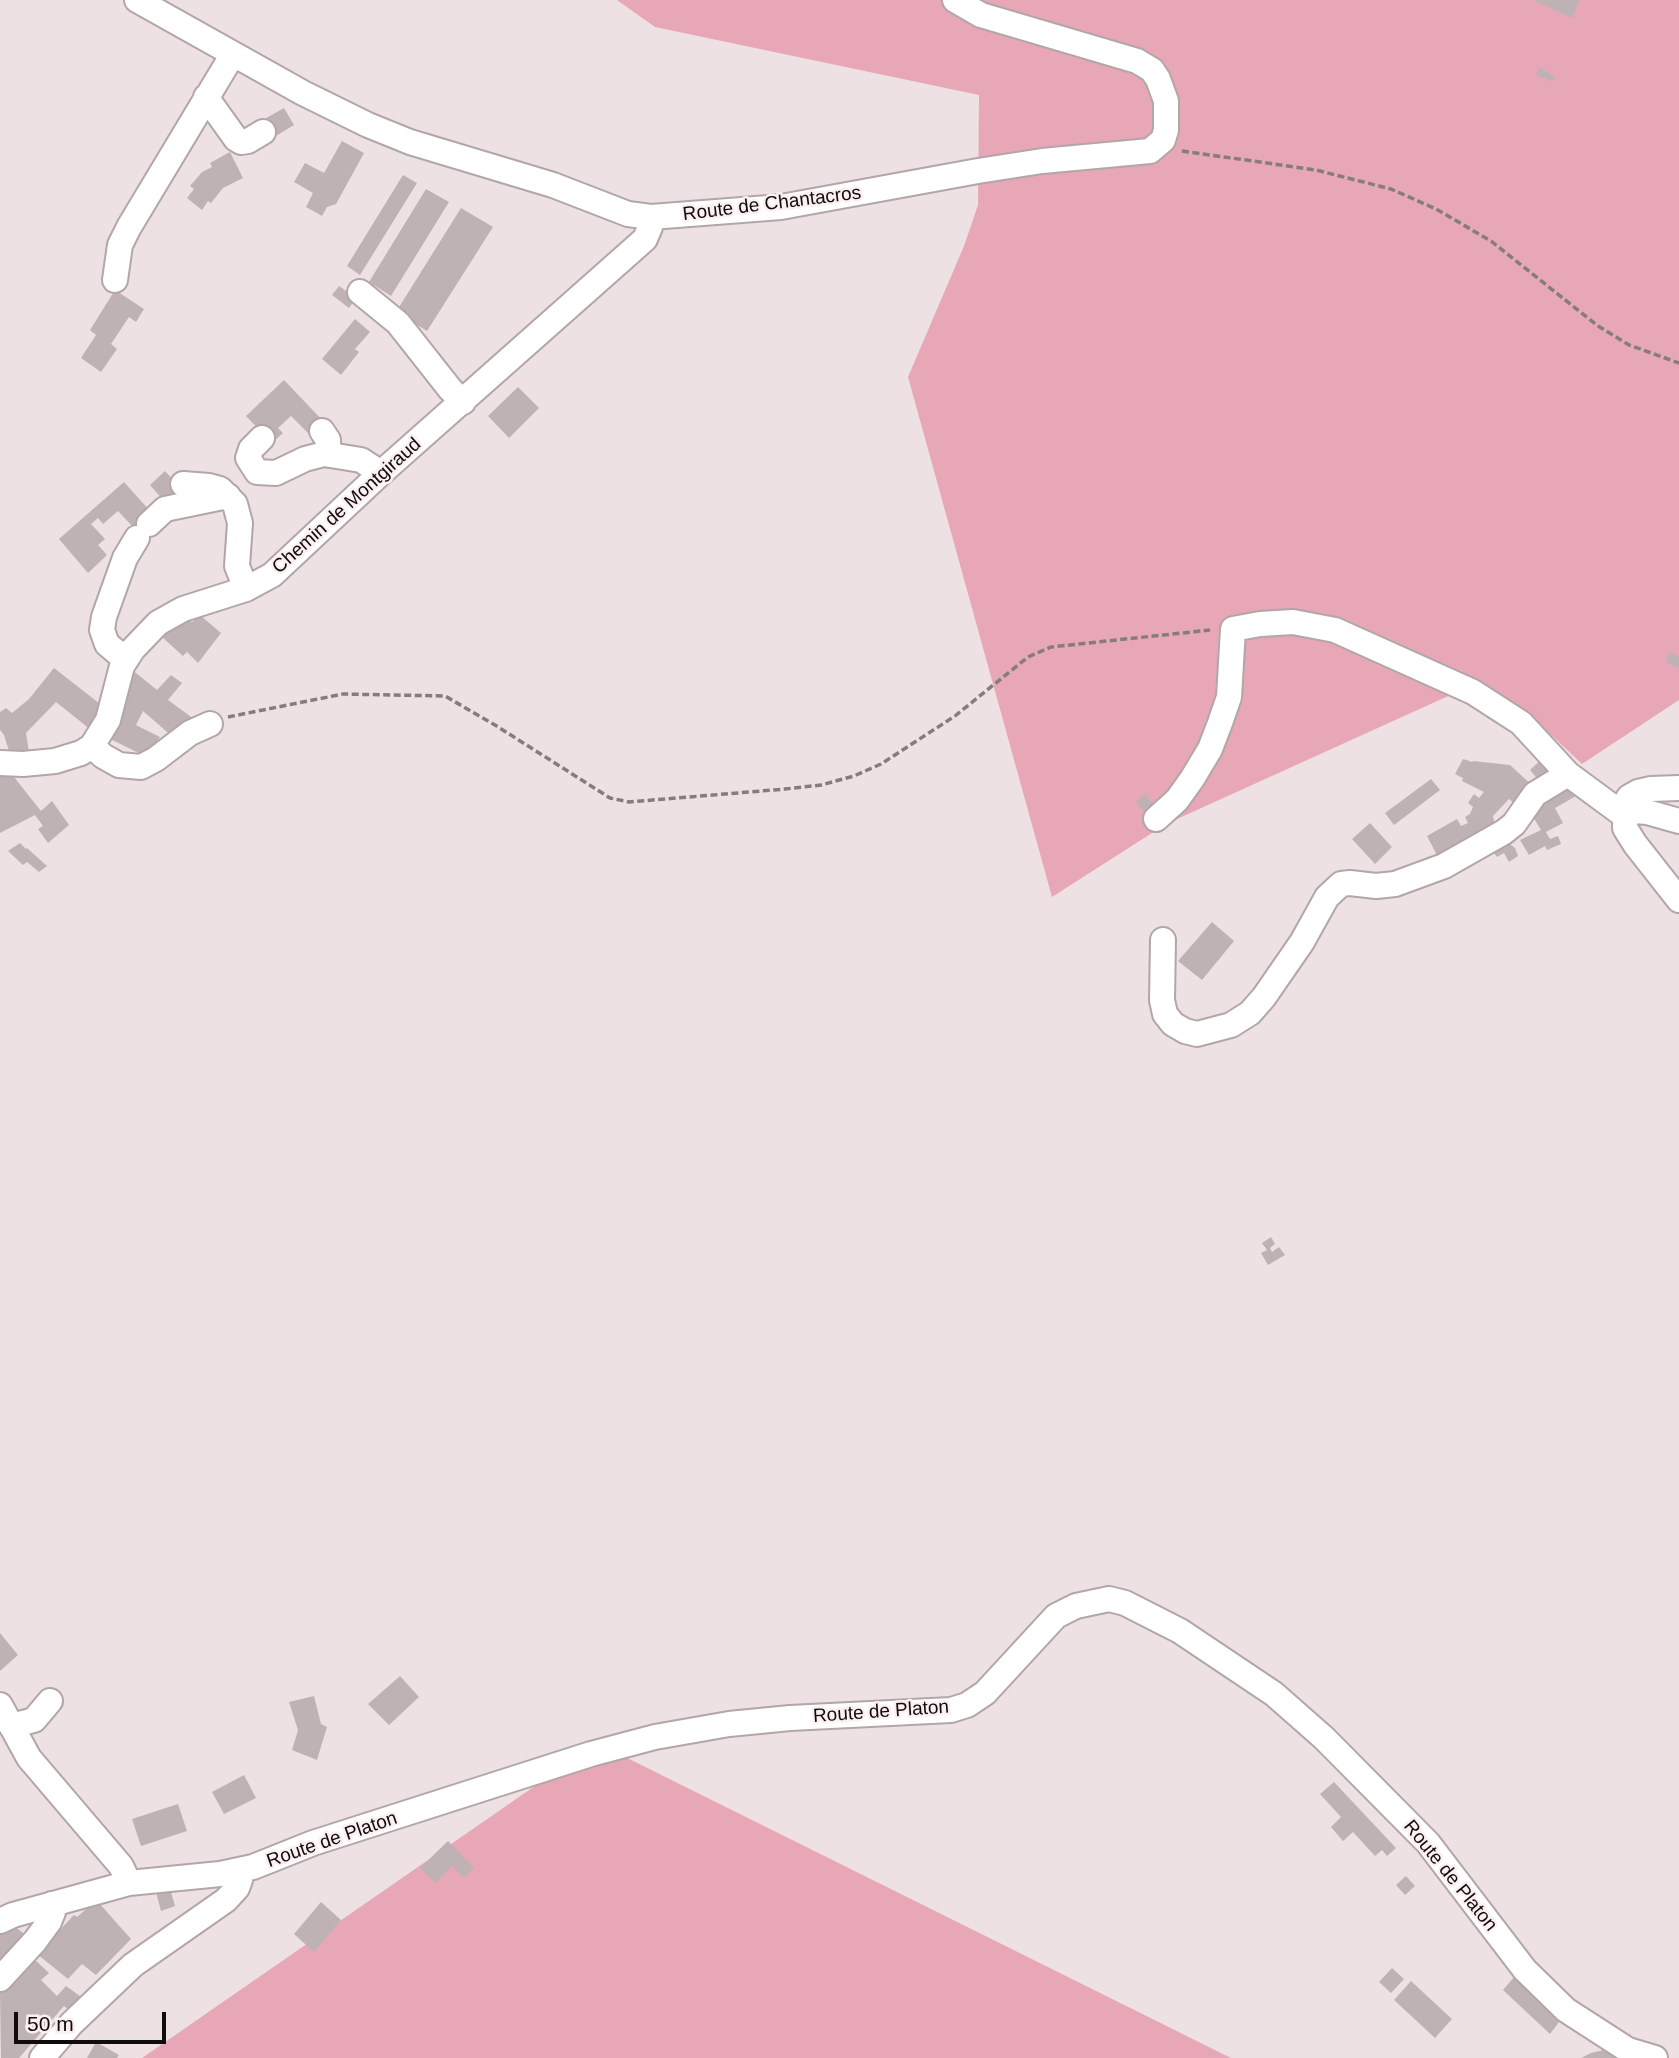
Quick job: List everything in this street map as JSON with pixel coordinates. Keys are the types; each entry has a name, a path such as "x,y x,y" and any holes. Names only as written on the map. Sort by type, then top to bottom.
{"street":[{"name":"Route de Chantacros","path":"137,0 303,93 368,125 400,138 553,185 628,214 651,218 781,207 978,171 1150,151 1163,140"},
{"path":"955,0 981,15 1137,61 1152,70 1166,101 1166,130 1163,140"},
{"path":"115,280 120,245 233,54"},
{"path":"206,97 236,139 248,141 263,132"},
{"name":"Chemin de Montgiraud","path":"92,746 108,720 122,666 133,649 158,623 183,609 246,589 272,575 382,473 645,239 651,218"},
{"path":"358,299 398,323 450,389 458,406"},
{"path":"322,431 328,440 329,455"},
{"path":"262,438 251,449 248,458 257,472 276,473 316,455 329,455 362,460 382,473"},
{"path":"183,484 209,486 229,495 238,512 240,523 237,566 246,589"},
{"path":"126,660 107,644 102,630 125,558 143,531 165,509 229,495"},
{"path":"1156,819 1177,800 1192,779 1220,723 1229,697 1233,629 1293,622 1335,629 1473,692 1521,723 1569,774 1625,816"},
{"path":"0,763 55,761 81,753 92,746 119,765 141,767 190,733 210,724"},
{"path":"1163,940 1162,1000 1165,1014 1173,1024 1197,1034 1231,1026 1250,1013 1264,997 1302,942 1328,897 1341,884 1395,884 1444,866 1504,832 1514,824 1535,794 1569,774"},
{"path":"1679,788 1638,792 1629,797 1625,804 1625,828 1679,900"},
{"path":"1625,816 1634,811 1647,812 1679,821"},
{"name":"Route de Platon","path":"4,1913 52,1904 128,1883 253,1867 313,1843 591,1754 655,1737 729,1724 790,1718 951,1710 967,1705 985,1693 1056,1616 1076,1606 1109,1599 1125,1603 1180,1632 1274,1694 1324,1738 1427,1843 1525,1970 1566,2010 1628,2050 1655,2058"},
{"path":"5,1716 34,1720 50,1701"},
{"path":"5,1716 29,1758 121,1866 128,1883"},
{"path":"42,2058 72,2023 133,1965 226,1900 237,1888 239,1870"},
{"path":"0,1979 49,1922 52,1904"}],"path":[{"path":"1163,140 1175,150 1316,170 1391,189 1436,209 1490,241 1598,326 1629,345 1679,363"},
{"path":"210,724 235,715 343,694 445,696 610,798 629,802 785,789 821,785 854,776 881,764 956,716 1028,657 1051,647 1233,629"}],"shaded area":[{"path":"617,0 1679,0 1679,700 1582,764 1529,714 1495,690 1477,683 1166,824 1052,897 908,377 964,246 978,205 979,95 655,27"},
{"path":"597,1743 1231,2058 142,2058"}],"building":[{"path":"1533,0 1580,0 1572,18"},
{"path":"1539,67 1555,77 1553,82 1536,75"},
{"path":"284,108 294,125 271,139 261,121"},
{"path":"342,141 364,153 336,204 327,207 322,216 306,207 313,193 294,182 305,163 324,173"},
{"path":"230,152 243,178 223,188 202,210 187,198 194,189 190,186 202,172 212,167 210,163"},
{"path":"403,175 417,183 360,275 347,266"},
{"path":"426,189 449,202 391,296 369,282"},
{"path":"461,208 493,227 427,331 396,312"},
{"path":"339,286 356,298 349,308 332,295"},
{"path":"115,290 144,309 136,322 129,317 111,344 117,349 101,372 81,358 96,335 90,330"},
{"path":"355,319 370,332 355,349 359,352 341,375 322,359"},
{"path":"284,380 326,424 312,437 291,416 278,428 283,433 272,443 246,416"},
{"path":"518,387 539,408 509,438 488,416"},
{"path":"165,471 175,482 174,492 164,501 150,485"},
{"path":"124,482 151,512 134,528 118,511 103,524 98,518 91,524 105,539 98,545 107,555 88,573 59,539"},
{"path":"200,615 221,633 198,663 187,652 183,656 162,637 185,617 192,622"},
{"path":"1669,652 1679,656 1679,668 1666,663"},
{"path":"54,668 104,707 91,730 56,702 26,733 29,752 10,754 0,730 0,712 6,708 12,713 29,699"},
{"path":"131,669 157,690 171,675 182,683 168,700 194,719 174,738 143,711 136,725 160,737 147,757 108,738"},
{"path":"1546,755 1558,770 1540,782 1530,770"},
{"path":"1463,759 1510,765 1535,788 1519,807 1509,799 1493,816 1496,832 1441,863 1427,836 1457,819 1461,826 1468,823 1465,817 1473,807 1468,803 1474,794 1479,798 1484,792 1462,781 1463,778 1455,774"},
{"path":"10,772 41,811 52,801 69,825 48,843 38,829 43,826 35,815 0,833 0,775"},
{"path":"1431,779 1440,790 1394,825 1385,813"},
{"path":"1566,780 1576,796 1555,808 1563,823 1546,832 1550,839 1558,836 1561,844 1547,850 1545,846 1529,855 1520,840 1541,830 1530,812"},
{"path":"1144,794 1155,805 1147,814 1136,802"},
{"path":"1370,823 1392,847 1375,864 1352,839"},
{"path":"1503,839 1515,848 1518,856 1509,862 1504,853 1497,857 1492,850"},
{"path":"20,843 47,866 39,872 27,862 23,865 8,851"},
{"path":"1212,922 1234,941 1202,980 1178,961"},
{"path":"1271,1237 1275,1244 1270,1248 1272,1252 1279,1247 1285,1255 1268,1265 1261,1253 1267,1250 1262,1243"},
{"path":"0,1633 18,1655 0,1671"},
{"path":"400,1676 419,1697 389,1725 368,1704"},
{"path":"314,1696 321,1724 327,1727 317,1760 292,1750 298,1730 289,1702"},
{"path":"244,1775 256,1798 224,1814 212,1792"},
{"path":"1334,1782 1396,1848 1387,1856 1382,1850 1375,1856 1353,1832 1343,1841 1331,1827 1341,1817 1320,1794"},
{"path":"178,1804 187,1831 141,1846 132,1819"},
{"path":"448,1841 474,1868 464,1878 452,1866 435,1883 420,1868"},
{"path":"1406,1876 1415,1886 1405,1895 1396,1885"},
{"path":"170,1889 175,1906 161,1911 156,1892"},
{"path":"321,1902 341,1920 314,1952 294,1934"},
{"path":"99,1903 131,1939 96,1975 82,1964 68,1979 37,1954 74,1915 77,1917 91,1905"},
{"path":"13,1925 28,1937 0,1970 0,1930"},
{"path":"33,1958 49,1973 41,1980 57,1996 66,1986 84,1999 71,2012 64,2006 19,2058 1,2058 0,1993"},
{"path":"1392,1968 1404,1979 1391,1993 1379,1982"},
{"path":"1515,1976 1562,2018 1550,2034 1503,1990"},
{"path":"1411,1981 1452,2019 1435,2038 1394,2000"},
{"path":"96,2042 119,2055 117,2058 87,2058"},
{"path":"1608,2049 1618,2058 1581,2058 1591,2053"}]}
